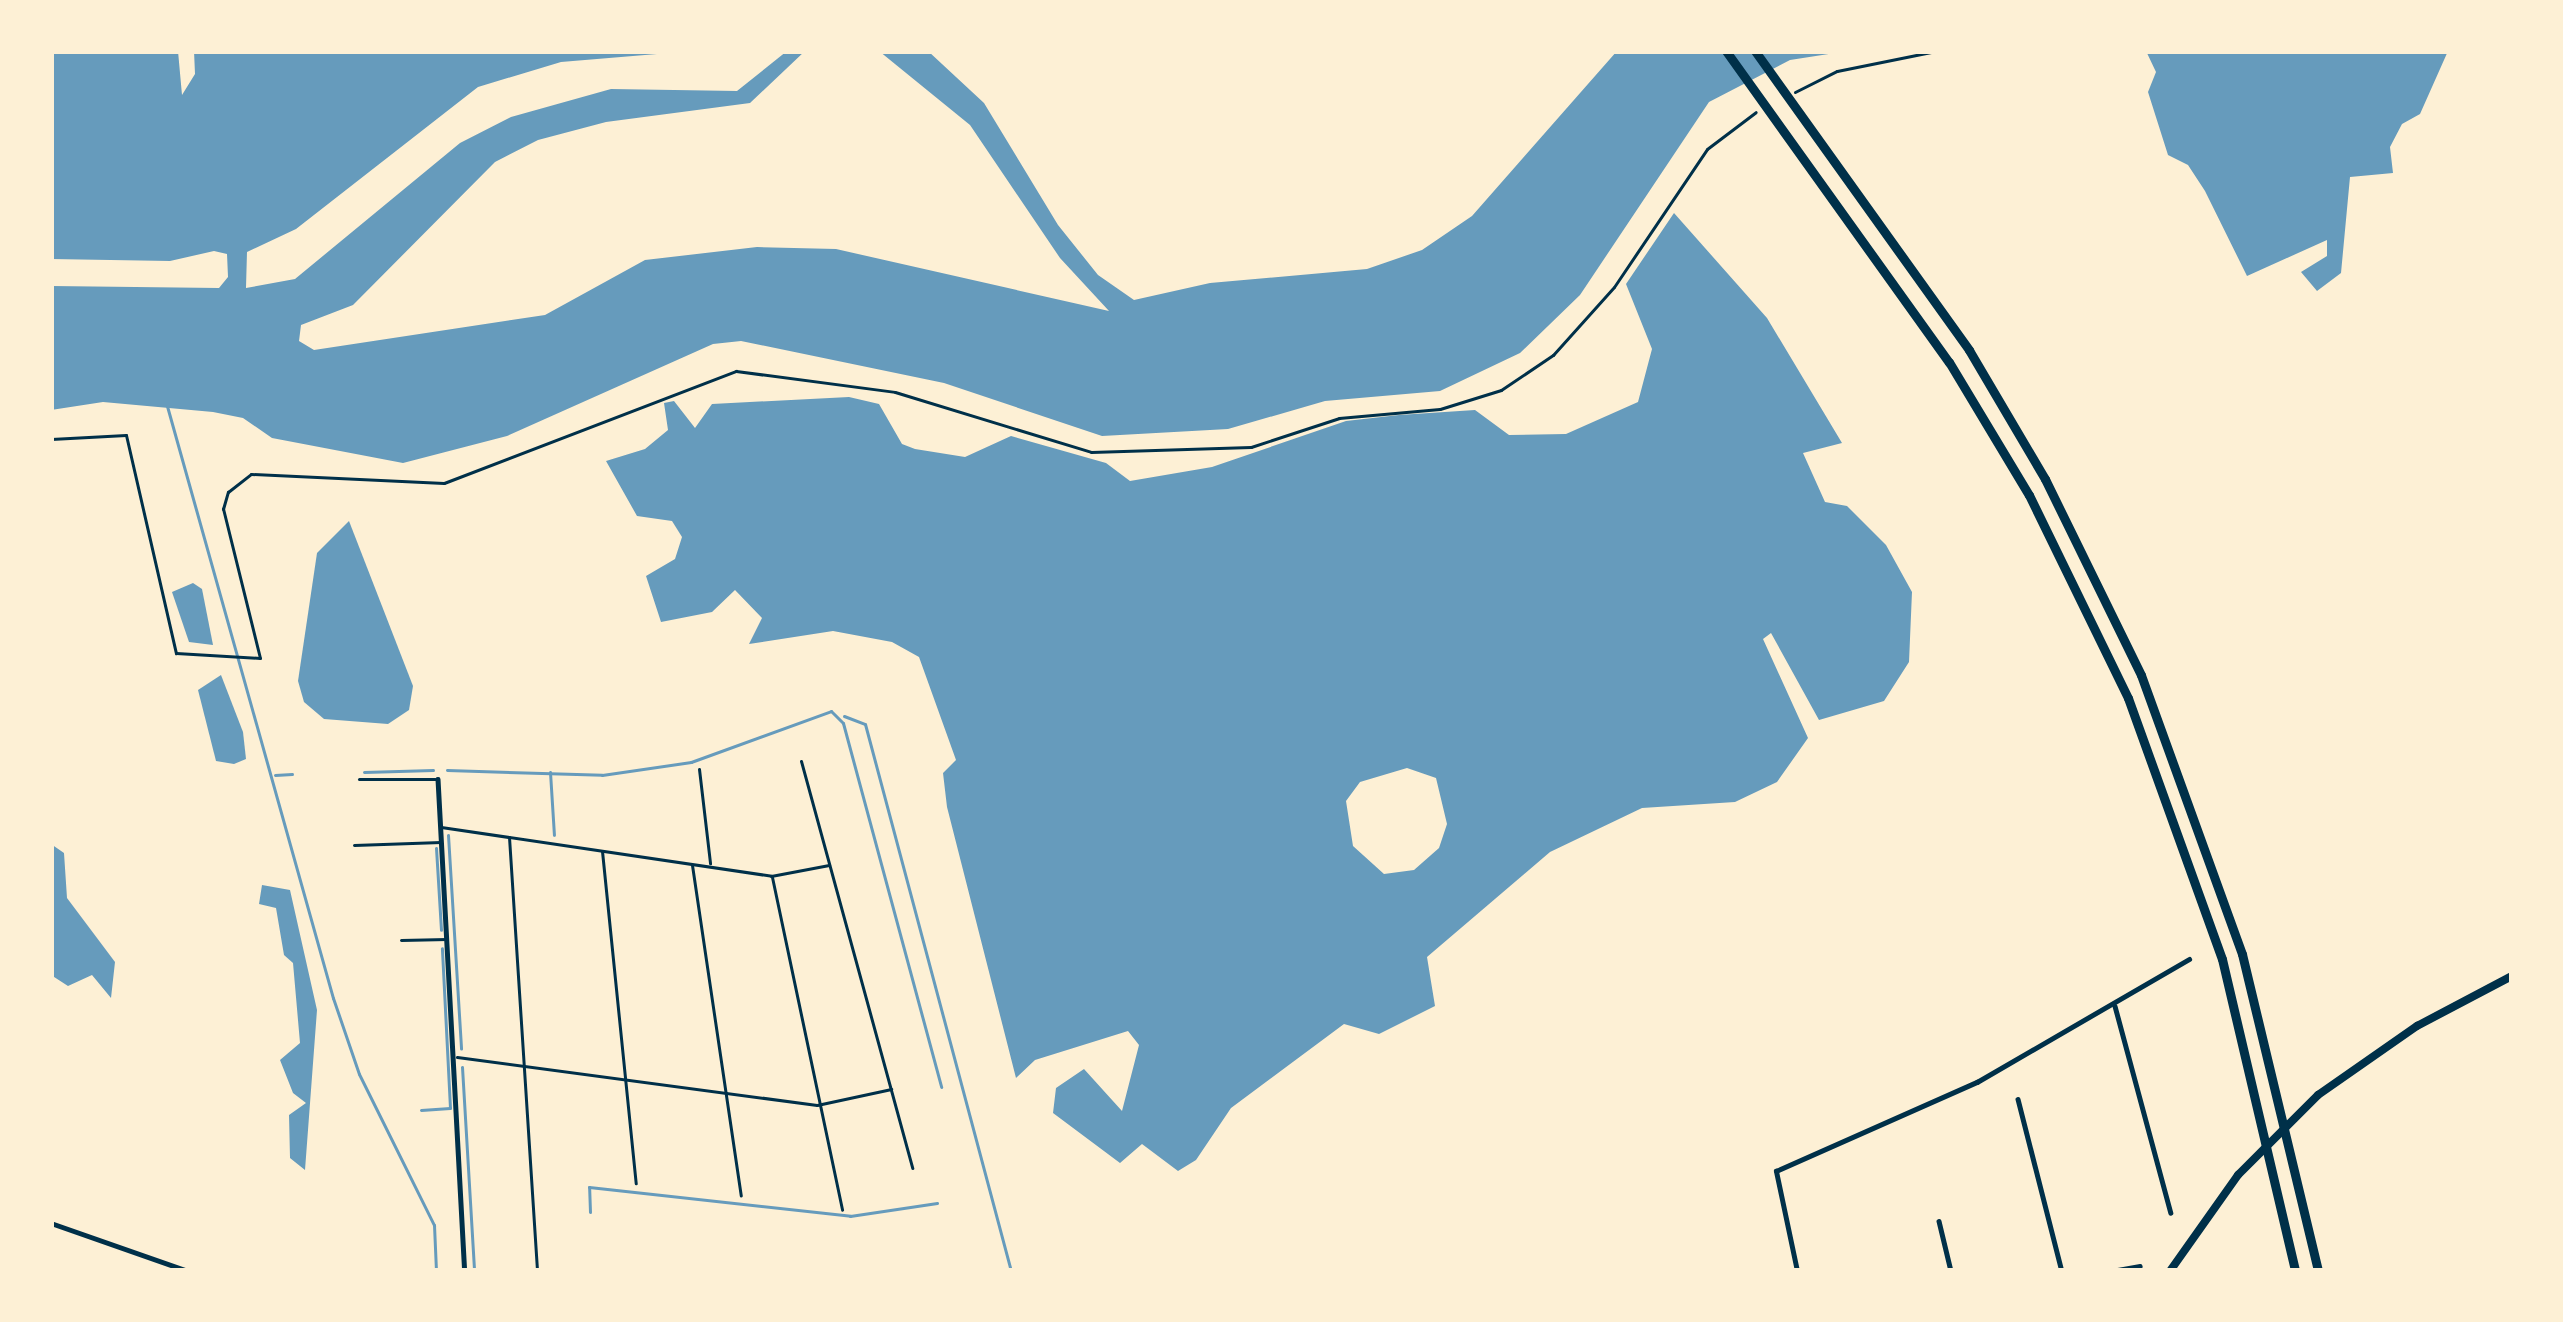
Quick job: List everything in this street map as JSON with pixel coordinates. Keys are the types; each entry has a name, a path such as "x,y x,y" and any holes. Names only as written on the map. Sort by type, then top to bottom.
{"highway":[{"path":"1726,51 1875,252 1986,423 2128,698 2180,827 2222,959 2295,1271"},
{"path":"1755,51 1894,238 2006,411 2141,675 2199,819 2242,954 2318,1271"}],"main road":[{"path":"2170,1271 2238,1175 2318,1095 2417,1026 2512,976"}],"street":[{"path":"438,779 465,1271"},
{"path":"1797,1271 1776,1171 1977,1082 2115,1006 2188,959"},
{"path":"2115,1006 2171,1213"},
{"path":"2018,1099 2062,1271"},
{"path":"1940,1221 1951,1271"},
{"path":"51,1223 188,1271"},
{"path":"2112,1271 2140,1266"}],"lane":[{"path":"801,761 912,1168"},
{"path":"699,769 711,866"},
{"path":"359,778 438,779"},
{"path":"440,826 771,876 830,864"},
{"path":"509,837 537,1271"},
{"path":"354,845 441,842"},
{"path":"602,850 636,1184"},
{"path":"692,863 741,1195"},
{"path":"771,876 842,1210"},
{"path":"401,940 448,939"},
{"path":"455,1057 817,1105 891,1089"}],"path":[{"path":"1789,97 1838,70 1936,51"},
{"path":"51,439 126,435 176,653 260,658 223,509 228,492 251,474 444,483 736,371 895,392 1091,452 1218,451 1339,418 1440,409 1501,390 1553,355 1614,287 1707,149 1731,123 1774,108"}],"water":[{"path":"51,51 178,51 182,95 195,74 194,51 693,51 561,62 478,87 296,229 247,252 246,288 295,279 460,143 511,117 611,89 737,91 787,51 805,51 750,103 606,122 538,140 495,162 353,305 301,325 299,341 314,350 545,315 645,260 757,247 836,249 1109,311 1060,258 970,125 879,51 928,51 984,103 1058,225 1098,275 1134,300 1210,283 1367,269 1422,250 1472,216 1617,51 1848,51 1790,60 1709,102 1580,295 1520,353 1440,391 1325,401 1228,429 1102,436 944,383 741,341 713,344 507,436 403,463 272,438 243,418 213,412 103,402 51,410 51,286 219,288 228,277 227,254 214,251 170,261 51,259"},
{"path":"2146,51 2448,51 2420,114 2402,124 2390,147 2393,173 2350,177 2341,273 2317,291 2301,272 2327,256 2327,240 2247,276 2205,191 2188,165 2168,155 2148,92 2156,72"},
{"path":"1674,213 1767,318 1842,443 1803,453 1825,502 1847,506 1886,545 1912,592 1909,662 1884,701 1819,720 1771,633 1763,639 1808,738 1777,782 1735,802 1642,808 1550,852 1427,957 1435,1006 1379,1034 1344,1024 1231,1108 1196,1160 1178,1171 1142,1144 1120,1163 1053,1113 1056,1088 1084,1069 1122,1111 1139,1045 1128,1031 1035,1060 1016,1078 947,807 943,773 956,760 919,657 892,642 833,631 749,644 762,618 735,590 712,612 661,622 646,576 675,559 682,537 672,521 637,516 606,461 645,449 668,430 664,403 674,401 695,428 712,404 849,397 879,404 902,444 915,449 965,457 1011,436 1106,463 1130,481 1212,467 1346,421 1399,415 1475,410 1509,435 1566,434 1638,402 1652,349 1626,284","holes":["1407,768 1436,778 1447,824 1439,848 1414,870 1384,874 1353,846 1346,801 1360,782"]},
{"path":"349,521 413,686 409,710 388,724 324,719 304,702 298,681 317,553"},
{"path":"193,583 202,589 213,645 189,642 172,592"},
{"path":"221,675 243,732 246,759 234,764 216,761 198,690"},
{"path":"51,844 64,853 67,898 115,962 111,998 92,975 68,986 51,975"},
{"path":"262,885 290,890 317,1010 305,1170 290,1158 289,1115 306,1103 293,1093 280,1060 300,1043 293,963 284,955 276,908 259,904"}],"waterway":[{"path":"167,406 333,998 359,1074 434,1225 436,1271"},
{"path":"447,770 602,775 691,762 831,711 843,723 941,1087"},
{"path":"844,716 865,724 1011,1271"},
{"path":"364,772 433,770"},
{"path":"550,772 554,835"},
{"path":"275,775 292,774"},
{"path":"448,835 461,1049"},
{"path":"436,848 441,930"},
{"path":"421,1110 450,1108 442,948"},
{"path":"462,1067 474,1270"},
{"path":"590,1212 589,1187 850,1216 937,1203"}]}
